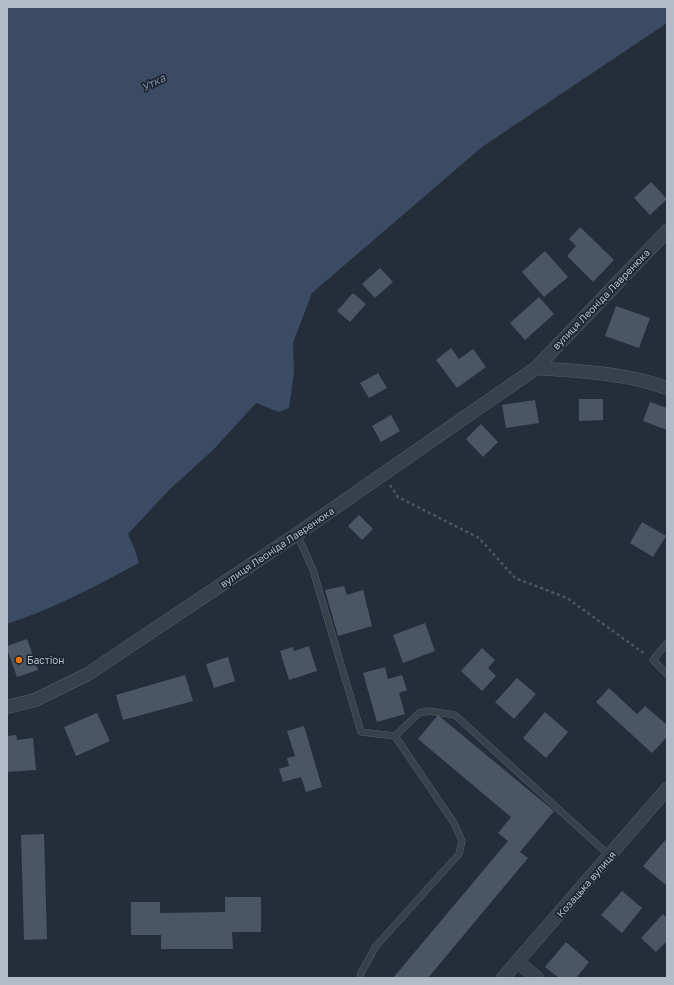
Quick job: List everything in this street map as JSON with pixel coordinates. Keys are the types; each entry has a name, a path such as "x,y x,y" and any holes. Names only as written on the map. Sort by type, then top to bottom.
{"street":[{"name":"вулиця Леоніда Лавренюка","path":"7,707 35,700 88,674 297,534 536,368 667,231"},
{"path":"536,368 592,372 653,383 667,388"},
{"name":"Козацька вулиця","path":"503,978 667,789"},
{"path":"518,962 537,978"}],"lane":[{"path":"297,534 313,570 361,732 395,736 454,823 462,841 458,854 376,946 361,973 360,978"},
{"path":"667,642 653,660 667,674"},
{"path":"395,736 419,713 429,711 454,715 610,856"}],"path":[{"path":"382,475 398,497 479,538 515,578 567,598 653,660"}],"water":[{"name":"Утка","path":"7,7 667,7 667,23 482,147 312,293 293,343 294,373 289,408 279,412 256,403 214,449 169,490 128,534 139,563 58,604 7,624"}],"building":[{"path":"651,182 667,199 650,215 634,198"},
{"path":"580,227 614,260 593,282 567,256 576,246 569,239"},
{"path":"545,251 568,277 544,297 522,272"},
{"path":"380,268 393,282 375,298 362,284"},
{"path":"353,293 366,304 350,322 337,311"},
{"path":"539,297 554,314 525,340 510,323"},
{"path":"616,306 650,318 639,348 605,336"},
{"path":"451,348 459,359 473,349 486,367 457,388 436,360"},
{"path":"378,373 387,388 369,398 360,383"},
{"path":"579,399 603,399 603,420 579,421"},
{"path":"535,400 539,423 506,428 502,405"},
{"path":"650,402 667,408 667,430 643,421"},
{"path":"391,415 400,431 381,442 372,426"},
{"path":"481,424 498,442 483,457 466,439"},
{"path":"359,515 373,529 362,540 348,526"},
{"path":"642,522 666,536 653,557 630,543"},
{"path":"344,586 347,595 363,590 372,626 338,636 325,590"},
{"path":"425,623 435,651 403,663 393,635"},
{"path":"27,639 38,670 17,677 7,646"},
{"path":"309,646 317,671 289,680 280,651 293,647 294,651"},
{"path":"482,648 495,660 488,668 496,676 482,691 461,671"},
{"path":"228,657 235,681 214,688 206,664"},
{"path":"385,667 388,679 402,675 407,690 399,693 405,714 377,722 363,673"},
{"path":"185,675 193,701 123,720 116,695"},
{"path":"517,678 536,694 514,719 495,702"},
{"path":"609,688 637,714 645,706 667,725 667,737 652,753 596,702"},
{"path":"545,712 568,732 546,758 523,738"},
{"path":"97,713 110,741 76,756 64,727"},
{"path":"438,715 554,811 520,852 528,858 428,978 393,978 508,841 498,833 511,817 418,739"},
{"path":"304,726 322,787 306,792 301,777 283,782 279,769 289,766 287,758 295,756 287,731"},
{"path":"16,735 17,740 33,738 36,770 7,772 7,736"},
{"path":"44,834 47,939 24,940 21,835"},
{"path":"667,838 667,886 643,866"},
{"path":"622,891 642,908 622,933 601,915"},
{"path":"225,897 261,897 261,932 232,932 233,949 161,949 161,935 131,935 131,902 160,902 160,913 225,912"},
{"path":"663,914 667,918 667,941 656,952 641,938"},
{"path":"566,942 589,962 576,978 559,978 545,967"}],"place":[{"name":"Бастіон","path":"19,660"}]}
